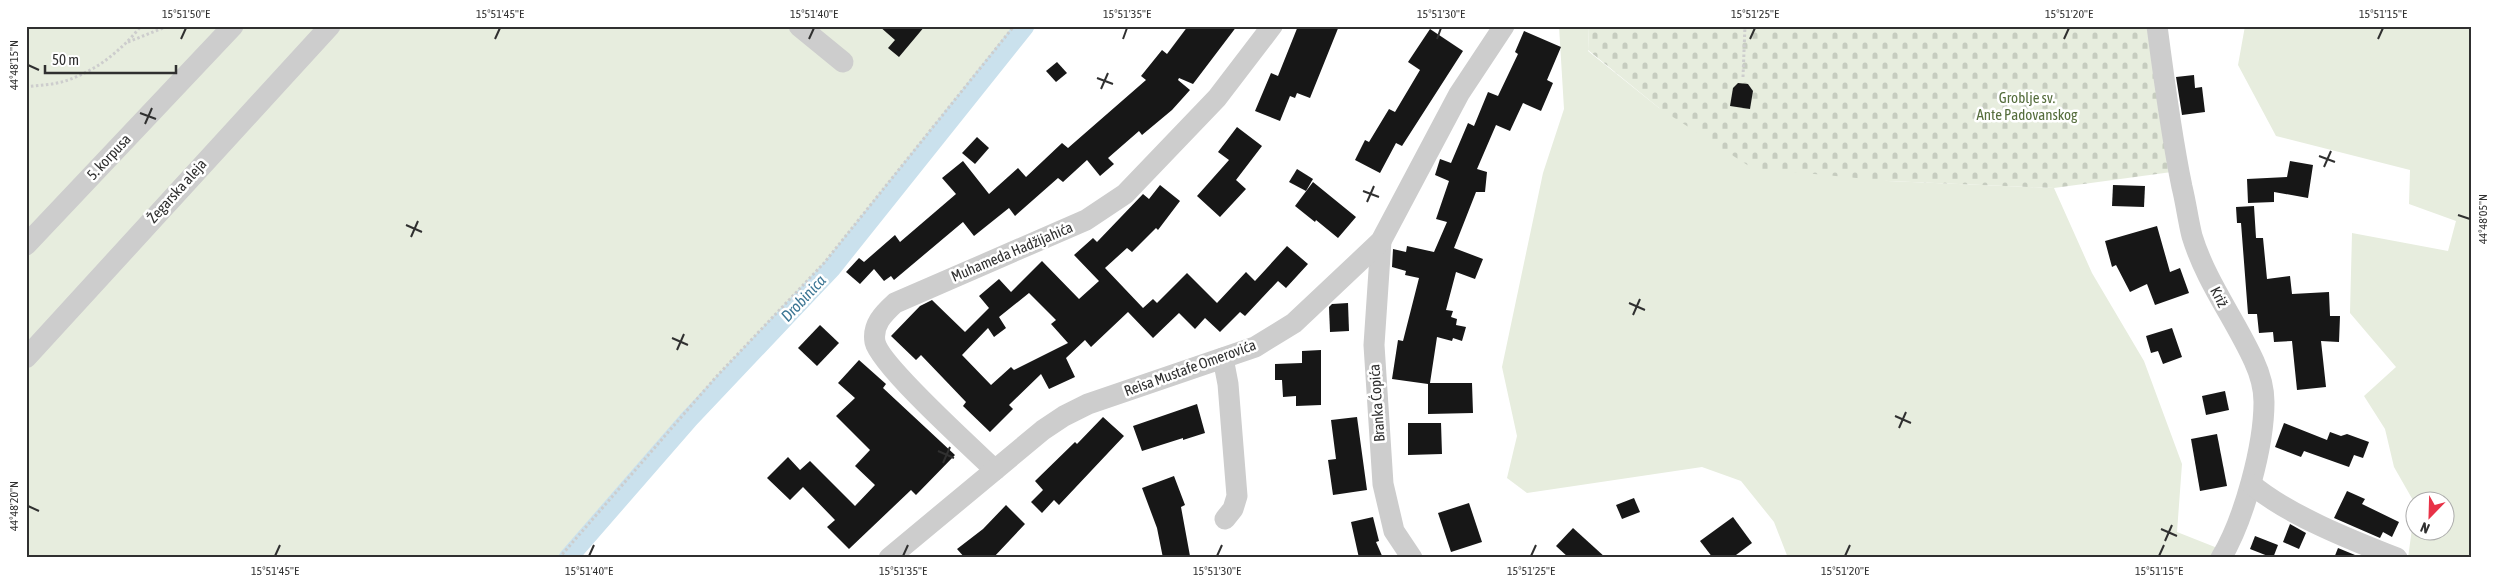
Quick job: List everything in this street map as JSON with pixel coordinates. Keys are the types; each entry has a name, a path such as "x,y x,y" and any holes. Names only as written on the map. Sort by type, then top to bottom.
{"street":[{"name":"5. korpusa","path":"26,245 233,26"},
{"name":"Žegarska aleja","path":"26,358 330,26"},
{"path":"799,26 843,62"},
{"name":"Muhameda Hadžijahića","path":"995,470 884,358 876,344 874,331 878,321 895,303 1086,220 1125,194 1217,98 1272,26"},
{"name":"Reisa Mustafe Omerovića","path":"889,558 1043,430 1064,416 1088,404 1255,348 1294,323 1381,241 1459,94 1504,26"},
{"name":"Križ","path":"2157,26 2167,106 2192,236 2215,291 2254,361 2262,381 2263,419 2251,484 2221,558"},
{"name":"Branka Ćopića","path":"1381,241 1374,345 1383,484 1394,531 1412,558"},
{"path":"1223,358 1228,384 1237,496 1233,509 1225,519"},
{"path":"2251,484 2264,494 2310,519 2365,546 2397,558"}],"path":[{"path":"26,87 65,81 100,65 128,43 141,26"},
{"path":"128,43 168,26"},
{"path":"559,558 716,377 824,263 1014,26"},
{"path":"1743,77 1744,26"}],"green space":[{"path":"26,26 1025,26 831,269 641,473 568,558 26,558"},
{"path":"1559,26 1589,26 1588,51 1659,108 1888,181 2054,188 2092,273 2144,361 2182,464 2177,532 2225,551 2221,558 1788,558 1774,522 1741,481 1702,467 1527,493 1507,478 1517,436 1502,367 1543,173 1564,109"},
{"name":"Groblje sv. Ante Padovanskog","path":"1589,26 2157,26 2179,171 2054,188 1888,181 1752,168 1659,108 1588,50"},
{"path":"2245,26 2471,26 2471,558 2408,558 2410,542 2454,542 2454,492 2408,492 2394,467 2385,429 2364,396 2396,367 2350,313 2352,233 2448,251 2456,221 2409,204 2410,170 2276,136 2238,65"}],"building":[{"path":"879,26 925,26 899,57 888,48 895,40"},
{"path":"1188,26 1237,26 1193,84 1179,78 1178,80 1190,90 1172,110 1142,135 1139,131 1108,158 1114,164 1100,176 1087,160 1063,182 1058,178 1015,216 1009,208 974,236 963,222 894,280 891,276 884,281 874,269 860,284 846,272 859,258 864,262 895,235 900,242 956,194 942,178 963,161 989,194 1018,168 1026,177 1062,143 1068,148 1146,80 1141,76 1162,50 1167,54"},
{"path":"1298,26 1339,26 1310,98 1297,93 1295,98 1290,96 1280,121 1255,111 1271,73 1278,76"},
{"path":"1430,29 1463,51 1402,146 1396,143 1380,173 1355,160 1365,140 1369,142 1389,109 1395,112 1420,70 1408,62"},
{"path":"1524,31 1561,47 1547,80 1553,83 1541,111 1523,103 1510,131 1496,125 1477,169 1487,172 1485,192 1476,192 1454,248 1483,259 1475,279 1456,272 1446,310 1453,311 1451,317 1457,319 1456,325 1466,327 1462,341 1453,338 1452,341 1437,337 1430,383 1472,383 1473,413 1428,414 1428,384 1392,379 1398,340 1403,341 1419,278 1405,275 1406,271 1392,267 1393,249 1406,252 1407,246 1434,252 1447,222 1436,219 1449,181 1435,175 1440,159 1451,163 1468,123 1474,126 1488,92 1498,96 1518,54 1515,52"},
{"path":"1057,62 1067,73 1056,82 1046,71"},
{"path":"2194,75 2195,88 2202,87 2205,112 2182,115 2176,77"},
{"path":"1738,83 1748,84 1753,91 1750,109 1730,106 1733,88"},
{"path":"1237,127 1262,146 1236,180 1246,189 1220,217 1197,196 1229,160 1218,152"},
{"path":"977,137 989,148 975,164 962,153"},
{"path":"2290,161 2313,165 2308,198 2274,192 2274,202 2248,203 2247,179 2287,177"},
{"path":"1297,169 1313,179 1306,191 1289,182"},
{"path":"1313,182 1356,217 1338,238 1295,206"},
{"path":"1160,185 1180,201 1158,230 1156,228 1132,252 1127,248 1105,268 1143,308 1153,299 1157,303 1187,273 1217,303 1246,272 1255,281 1287,246 1308,264 1286,288 1278,281 1245,316 1240,312 1220,332 1205,318 1195,329 1179,313 1153,338 1128,312 1091,347 1085,340 1066,358 1075,377 1049,389 1041,374 1009,405 1013,409 990,432 963,406 966,402 921,355 916,360 891,336 920,306 932,300 965,332 989,308 979,296 999,279 1011,292 1042,261 1079,299 1099,281 1074,255 1093,238 1097,242 1143,194 1149,199","holes":["1029,293 1056,320 1051,324 1068,343 1014,370 1011,367 991,385 962,355 988,328 994,337 1006,328 999,317"]},
{"path":"2113,185 2145,186 2144,207 2112,206"},
{"path":"2254,206 2256,238 2263,238 2267,279 2290,276 2292,294 2329,292 2330,316 2340,316 2339,342 2321,341 2326,387 2297,390 2292,341 2274,342 2273,332 2259,333 2257,314 2248,314 2241,223 2237,223 2236,207"},
{"path":"2157,226 2170,272 2180,268 2189,293 2155,305 2147,284 2130,292 2116,265 2112,267 2105,241"},
{"path":"1348,303 1349,331 1330,332 1329,307 1332,304"},
{"path":"820,325 839,343 817,366 798,348"},
{"path":"2172,328 2182,357 2163,364 2158,351 2151,353 2146,336"},
{"path":"1321,350 1321,405 1296,406 1296,396 1283,397 1282,380 1275,380 1275,364 1302,363 1302,351"},
{"path":"859,360 886,384 883,388 955,455 916,495 911,490 849,549 827,527 835,520 803,487 790,500 767,478 788,457 800,470 810,461 855,506 875,485 855,466 870,450 836,416 855,398 838,383"},
{"path":"2225,391 2229,410 2206,415 2202,396"},
{"path":"1197,404 1205,433 1142,451 1133,426"},
{"path":"1103,417 1124,436 1059,505 1054,500 1042,513 1031,502 1043,490 1035,481 1075,442 1077,444"},
{"path":"1357,417 1367,490 1333,495 1328,460 1336,459 1331,420"},
{"path":"1408,423 1441,423 1442,454 1408,455"},
{"path":"2284,423 2327,440 2330,432 2341,436 2347,434 2369,442 2363,458 2354,455 2349,467 2304,451 2301,457 2275,447"},
{"path":"2217,434 2227,486 2200,491 2191,439"},
{"path":"1174,476 1185,505 1181,507 1190,556 1163,558 1157,528 1142,488"},
{"path":"2347,491 2365,499 2362,504 2399,522 2392,537 2383,532 2380,538 2334,518"},
{"path":"1634,498 1640,512 1622,519 1616,505"},
{"path":"1469,503 1482,542 1451,552 1438,513"},
{"path":"1006,505 1025,524 993,558 965,558 957,549 983,529"},
{"path":"1373,517 1379,541 1376,542 1383,558 1359,558 1351,522"},
{"path":"1733,517 1752,543 1732,558 1713,558 1700,541"},
{"path":"2290,524 2306,533 2299,549 2283,542"},
{"path":"1573,528 1606,558 1569,558 1556,546"},
{"path":"2255,536 2278,545 2273,558 2250,549"},
{"path":"2338,548 2355,555 2363,558 2334,558"}],"waterway":[{"name":"Drobinica","path":"568,558 689,419 831,269 1025,26"}]}
